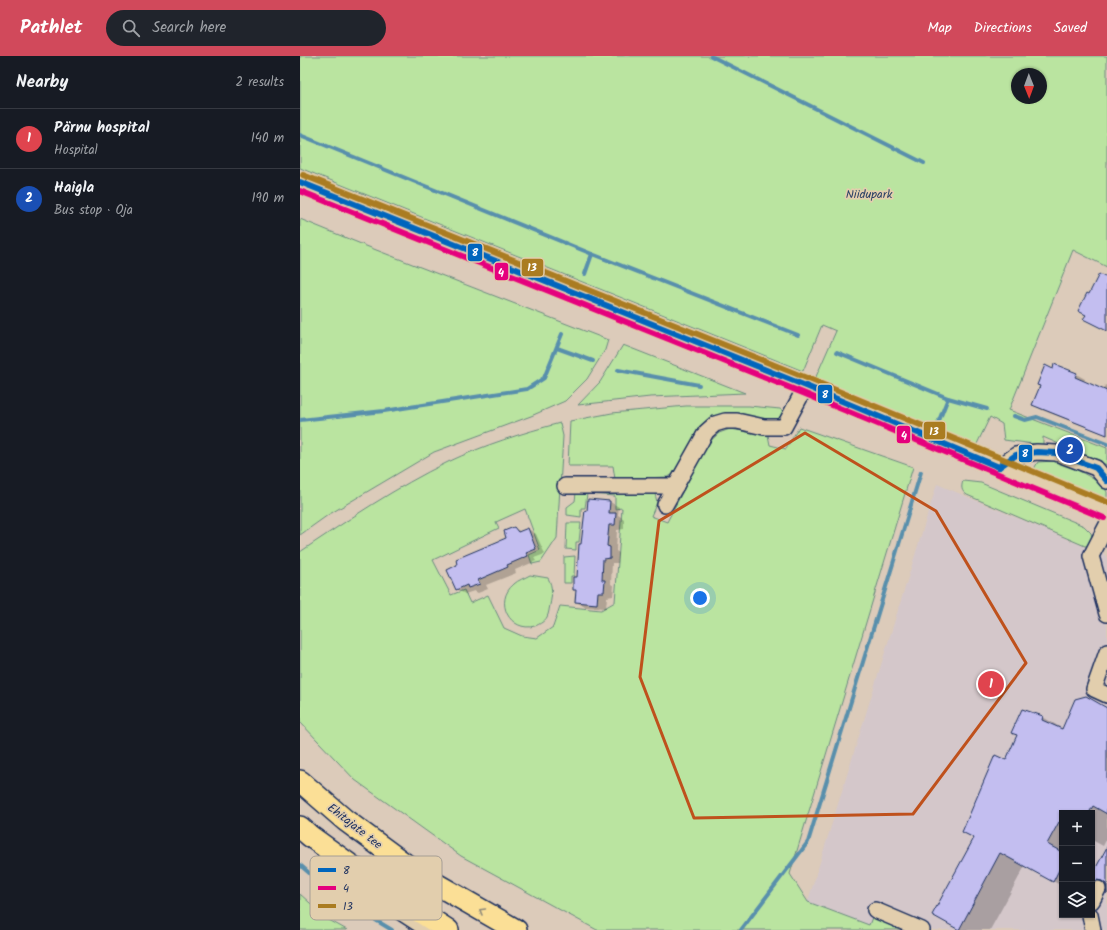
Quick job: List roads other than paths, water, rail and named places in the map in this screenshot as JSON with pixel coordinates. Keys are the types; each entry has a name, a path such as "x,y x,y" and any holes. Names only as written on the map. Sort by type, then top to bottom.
{"highway":[{"name":"Ehitajate tee","path":"300,782 345,820 394,856"},
{"path":"305,831 339,856"},
{"name":"Ehitajate tee","path":"442,887 516,930"},
{"path":"432,920 448,930"}],"street":[{"path":"300,182 806,386 1107,511"},
{"path":"665,505 706,432 715,424 725,421 737,421 764,427 784,427 806,386"},
{"path":"998,466 1016,455 1037,452 1056,453 1096,468 1107,481"},
{"path":"565,486 676,486"},
{"path":"1107,525 1091,556 1107,614"},
{"path":"1107,652 1094,688 1107,695"},
{"path":"305,831 327,856"},
{"path":"875,910 922,930"},
{"path":"1091,918 1093,930"},
{"path":"413,920 428,930"}],"waterway":[{"path":"711,56 924,163"},
{"path":"300,135 592,254 798,335"},
{"path":"585,274 592,254"},
{"path":"300,420 384,411 527,389 544,378 562,334"},
{"path":"557,348 593,361"},
{"path":"837,352 948,398 987,409"},
{"path":"618,370 699,385"},
{"path":"938,423 948,398"},
{"path":"1014,416 1025,420 1037,417 1107,444"},
{"path":"741,930 808,842 921,472"},
{"path":"300,865 310,873"},
{"path":"376,920 392,930"}],"place":[{"name":"Haigla","path":"1070,450"},
{"name":"Pärnu hospital","path":"991,684"}],"park label":[{"name":"Niidupark","path":"869,194"}]}
